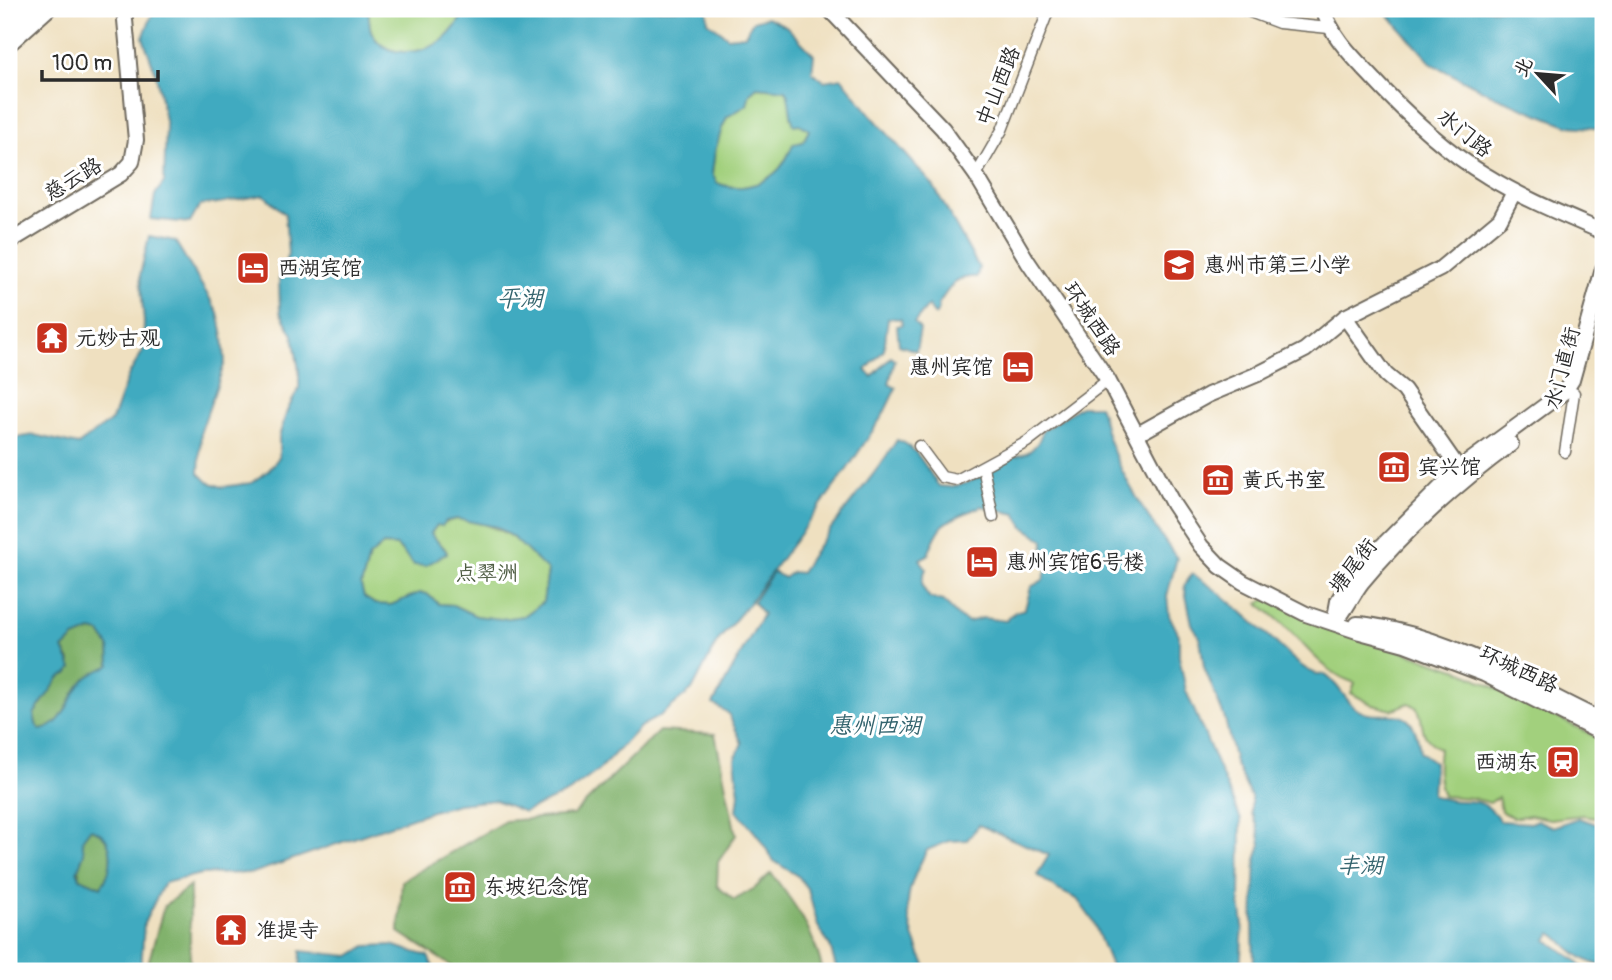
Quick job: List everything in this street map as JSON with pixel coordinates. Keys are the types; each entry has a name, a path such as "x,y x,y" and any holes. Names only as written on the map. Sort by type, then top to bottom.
{"street":[{"path":"9,30 33,9"},
{"path":"9,44 48,9"},
{"name":"慈云路","path":"9,242 121,174 132,162 136,141 124,9"},
{"name":"环城西路","path":"829,9 943,129 976,175 1028,262 1108,380 1173,504 1201,546 1220,566 1243,582 1306,614 1405,644 1485,674 1603,734"},
{"name":"中山西路","path":"976,175 1002,130 1049,9"},
{"path":"1242,9 1279,23 1329,27 1323,9"},
{"name":"水门路","path":"1329,27 1393,100 1450,150 1484,175 1514,192 1603,232"},
{"path":"1138,434 1209,396 1305,351 1345,317 1440,270 1500,219 1514,192"},
{"name":"水门直街","path":"1565,452 1573,386 1603,269"},
{"name":"水门直街","path":"1573,386 1580,380 1603,295"},
{"path":"1345,317 1386,374 1404,390 1459,469"},
{"path":"919,446 942,477 957,480 1027,442 1108,380"},
{"name":"塘尾街","path":"1334,623 1338,601 1352,576 1459,469 1573,386"},
{"name":"塘尾街","path":"1334,623 1348,608 1360,585 1382,559 1465,477 1565,404 1573,386"},
{"path":"983,467 993,517"},
{"name":"环城西路","path":"1334,623 1365,624 1444,643 1599,720"},
{"path":"1599,720 1603,703"}],"green space":[{"path":"368,9 466,9 443,40 425,49 404,52 385,47 377,40 371,31"},
{"path":"757,87 786,90 791,103 791,118 809,130 803,142 793,145 781,167 769,178 739,187 717,183 712,173 722,128 727,117 737,111"},
{"name":"点翠洲","path":"457,519 497,529 538,559 548,570 543,602 524,616 501,619 476,616 453,605 439,604 427,594 419,593 391,605 375,604 364,597 361,586 369,557 383,545 397,546 415,565 436,560 447,552 431,533 438,524"},
{"path":"1268,599 1344,632 1459,670 1603,740 1603,818 1582,815 1550,819 1530,815 1514,818 1501,811 1498,797 1490,803 1472,798 1443,796 1438,773 1439,749 1426,737 1418,709 1409,703 1392,710 1373,705 1351,693 1355,683 1328,668 1258,603"},
{"path":"91,631 100,633 109,646 110,666 84,680 56,723 40,730 34,714 60,676 67,674 70,661 63,649 74,638"},
{"path":"659,731 715,734 736,835 718,862 717,886 734,900 755,888 771,873 803,919 823,971 560,971 561,966 539,971 459,971 399,932 402,881 505,821 573,815"},
{"path":"90,829 105,838 109,846 109,872 101,887 80,878 79,873 81,840"},
{"path":"190,886 190,971 146,971 164,906"}],"water":[{"name":"平湖","path":"154,9 368,9 371,31 377,40 394,51 404,52 425,49 443,40 466,9 707,9 708,22 728,37 745,35 753,21 767,17 786,26 814,55 812,72 824,81 842,78 933,185 979,268 977,277 963,278 949,289 935,315 928,306 914,323 920,329 916,351 899,345 897,326 902,325 901,319 888,318 884,350 866,370 872,377 891,357 895,359 889,384 896,388 883,415 848,468 746,607 717,642 692,690 660,716 641,726 600,769 569,792 524,812 495,800 458,804 253,873 201,874 164,883 144,923 141,971 9,971 9,439 34,435 78,445 112,420 128,376 143,351 144,322 140,275 149,236 175,241 218,312 225,362 201,431 199,473 208,482 222,487 251,483 269,470 279,457 279,437 287,411 299,388 293,335 280,312 279,280 288,254 285,214 264,195 200,205 190,223 151,219 155,195 164,182 166,126 156,74 143,38","holes":["757,87 786,90 794,125 800,124 809,130 803,142 793,144 784,163 769,178 739,187 717,183 712,173 722,128 727,117 747,105 750,93","457,519 497,527 515,539 548,571 543,602 524,616 501,619 476,616 453,605 439,604 427,594 419,593 391,605 375,604 364,597 361,586 369,557 383,545 397,546 414,565 425,566 447,553 431,533 437,525 442,526 446,521","91,631 100,633 109,646 110,665 84,680 56,723 40,730 34,714 60,677 72,668 63,649 74,638","90,829 105,838 109,846 109,872 101,887 80,878 77,871 84,854 82,840"]},
{"path":"1383,9 1603,9 1603,129 1569,126 1496,97 1432,64"},
{"name":"惠州西湖","path":"1081,406 1099,406 1108,438 1131,488 1177,558 1167,596 1169,615 1179,635 1179,656 1186,691 1241,820 1240,903 1243,924 1240,971 1113,971 1093,921 1077,899 1037,875 1049,855 979,825 967,840 949,841 927,850 912,882 908,902 909,919 928,971 837,971 830,946 818,926 808,890 799,877 774,861 737,811 739,794 735,759 742,743 728,713 713,704 763,614 753,602 773,572 784,578 792,572 801,573 897,440 916,453 939,486 950,487 968,483 1010,458 1029,452 1038,442 1042,431","holes":["981,506 1016,514 1024,527 1044,540 1043,564 1047,568 1043,580 1031,587 1025,609 1015,612 1006,621 983,618 968,622 943,601 930,598 922,584 926,569 920,559 928,555 937,533 947,522"]},
{"name":"丰湖","path":"1192,574 1234,605 1303,667 1315,674 1329,677 1354,707 1364,713 1394,715 1410,722 1416,733 1420,752 1434,762 1432,795 1443,799 1478,802 1493,811 1500,821 1530,823 1537,820 1553,827 1578,818 1603,826 1603,966 1580,957 1551,933 1547,940 1576,960 1585,971 1375,971 1348,966 1326,966 1312,959 1298,961 1278,971 1254,971 1256,860 1261,844 1251,812 1251,797 1235,763 1225,719 1204,667 1200,638 1192,624 1184,586"},
{"path":"391,945 428,956 435,971 300,971 301,951 350,956 366,946"}],"place":[{"name":"惠州市第三小学","path":"1179,265"},
{"name":"西湖宾馆","path":"253,268"},
{"name":"元妙古观","path":"52,338"},
{"name":"惠州宾馆","path":"1018,367"},
{"name":"宾兴馆","path":"1394,467"},
{"name":"黄氏书室","path":"1218,480"},
{"name":"惠州宾馆6号楼","path":"982,562"},
{"name":"西湖东","path":"1563,762"},
{"name":"东坡纪念馆","path":"460,887"},
{"name":"准提寺","path":"231,930"}]}
